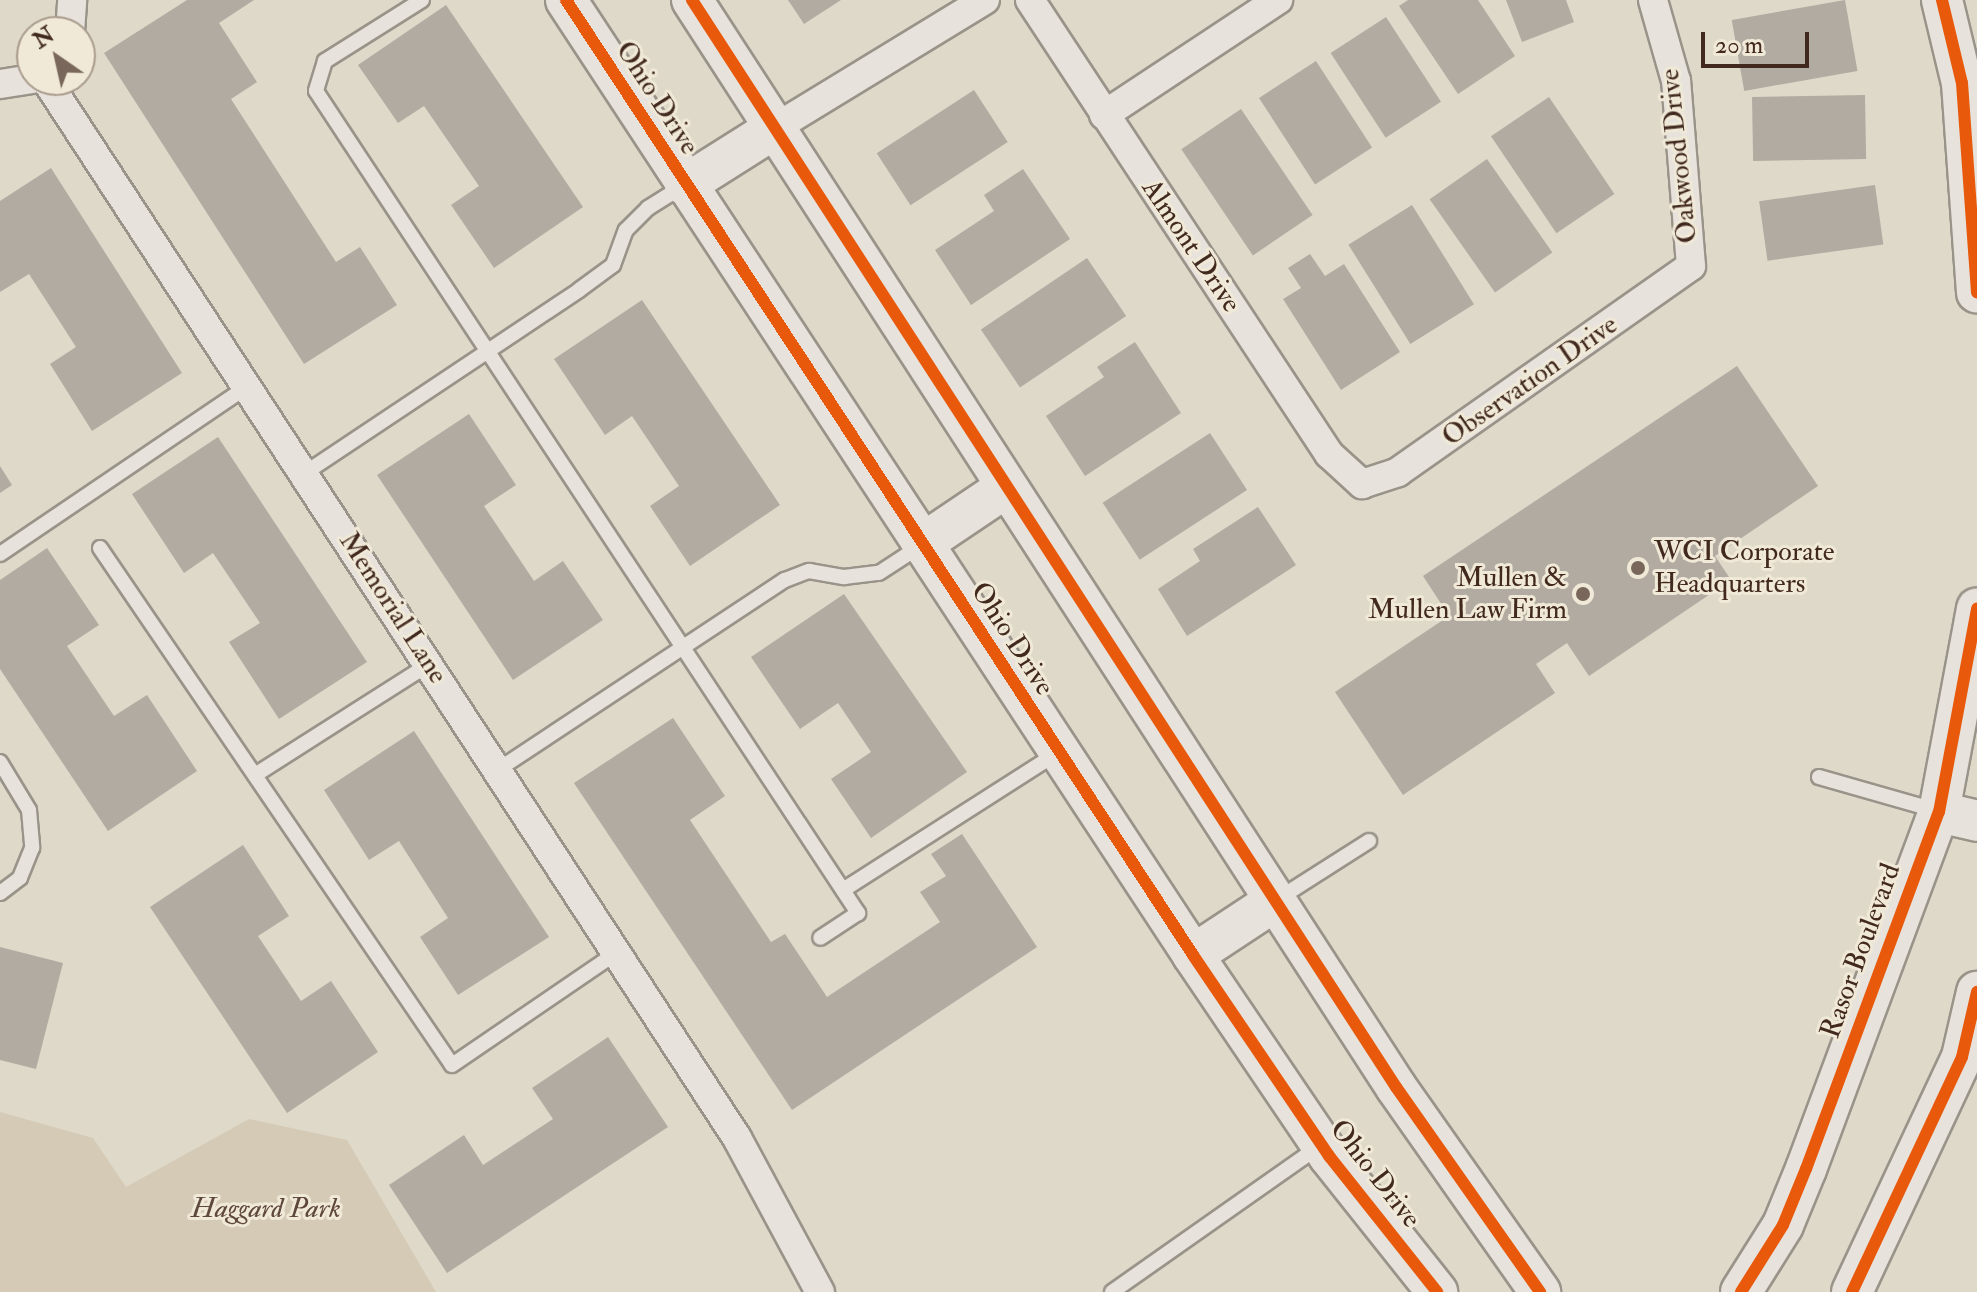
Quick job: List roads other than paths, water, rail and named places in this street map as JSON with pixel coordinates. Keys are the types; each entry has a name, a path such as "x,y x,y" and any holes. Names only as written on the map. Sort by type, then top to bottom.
{"main road":[{"name":"Ohio Drive","path":"566,0 1057,753 1321,1145 1437,1292"},
{"path":"692,0 1275,901 1540,1292"},
{"path":"1942,0 1962,83 1977,292"},
{"path":"685,185 775,128"},
{"path":"922,544 1005,488"},
{"name":"Rasor Boulevard","path":"1741,1292 1794,1197 1939,812 1977,609"},
{"path":"1939,812 1977,821"},
{"path":"1193,955 1275,901"},
{"path":"1852,1292 1962,1057 1977,992"}],"street":[{"path":"775,128 985,0"},
{"name":"Almont Drive","path":"1030,0 1329,454 1362,484"},
{"path":"1104,115 1278,0"},
{"name":"Oakwood Drive","path":"1653,0 1676,81 1691,266"},
{"name":"Memorial Lane","path":"56,96 499,769 615,954 737,1138 820,1292"},
{"name":"Observation Drive","path":"1362,484 1398,472 1691,266"}],"lane":[{"path":"422,0 325,61 316,91 858,913 820,938"},
{"path":"305,473 489,352 613,265 626,230 685,185"},
{"path":"0,554 247,387"},
{"path":"499,769 785,580 809,571 844,577 879,573 922,544"},
{"path":"100,548 452,1065 615,954"},
{"path":"255,775 429,664"},
{"path":"843,890 1057,753"},
{"path":"0,762 29,810 32,848 20,878 0,893"},
{"path":"1819,777 1939,812"},
{"path":"1275,901 1369,841"},
{"path":"1112,1292 1321,1145"}],"place":[{"name":"WCI Corporate Headquarters","path":"1638,568"},
{"name":"Mullen & Mullen Law Firm","path":"1583,594"}],"park label":[{"name":"Haggard Park","path":"266,1209"}]}
